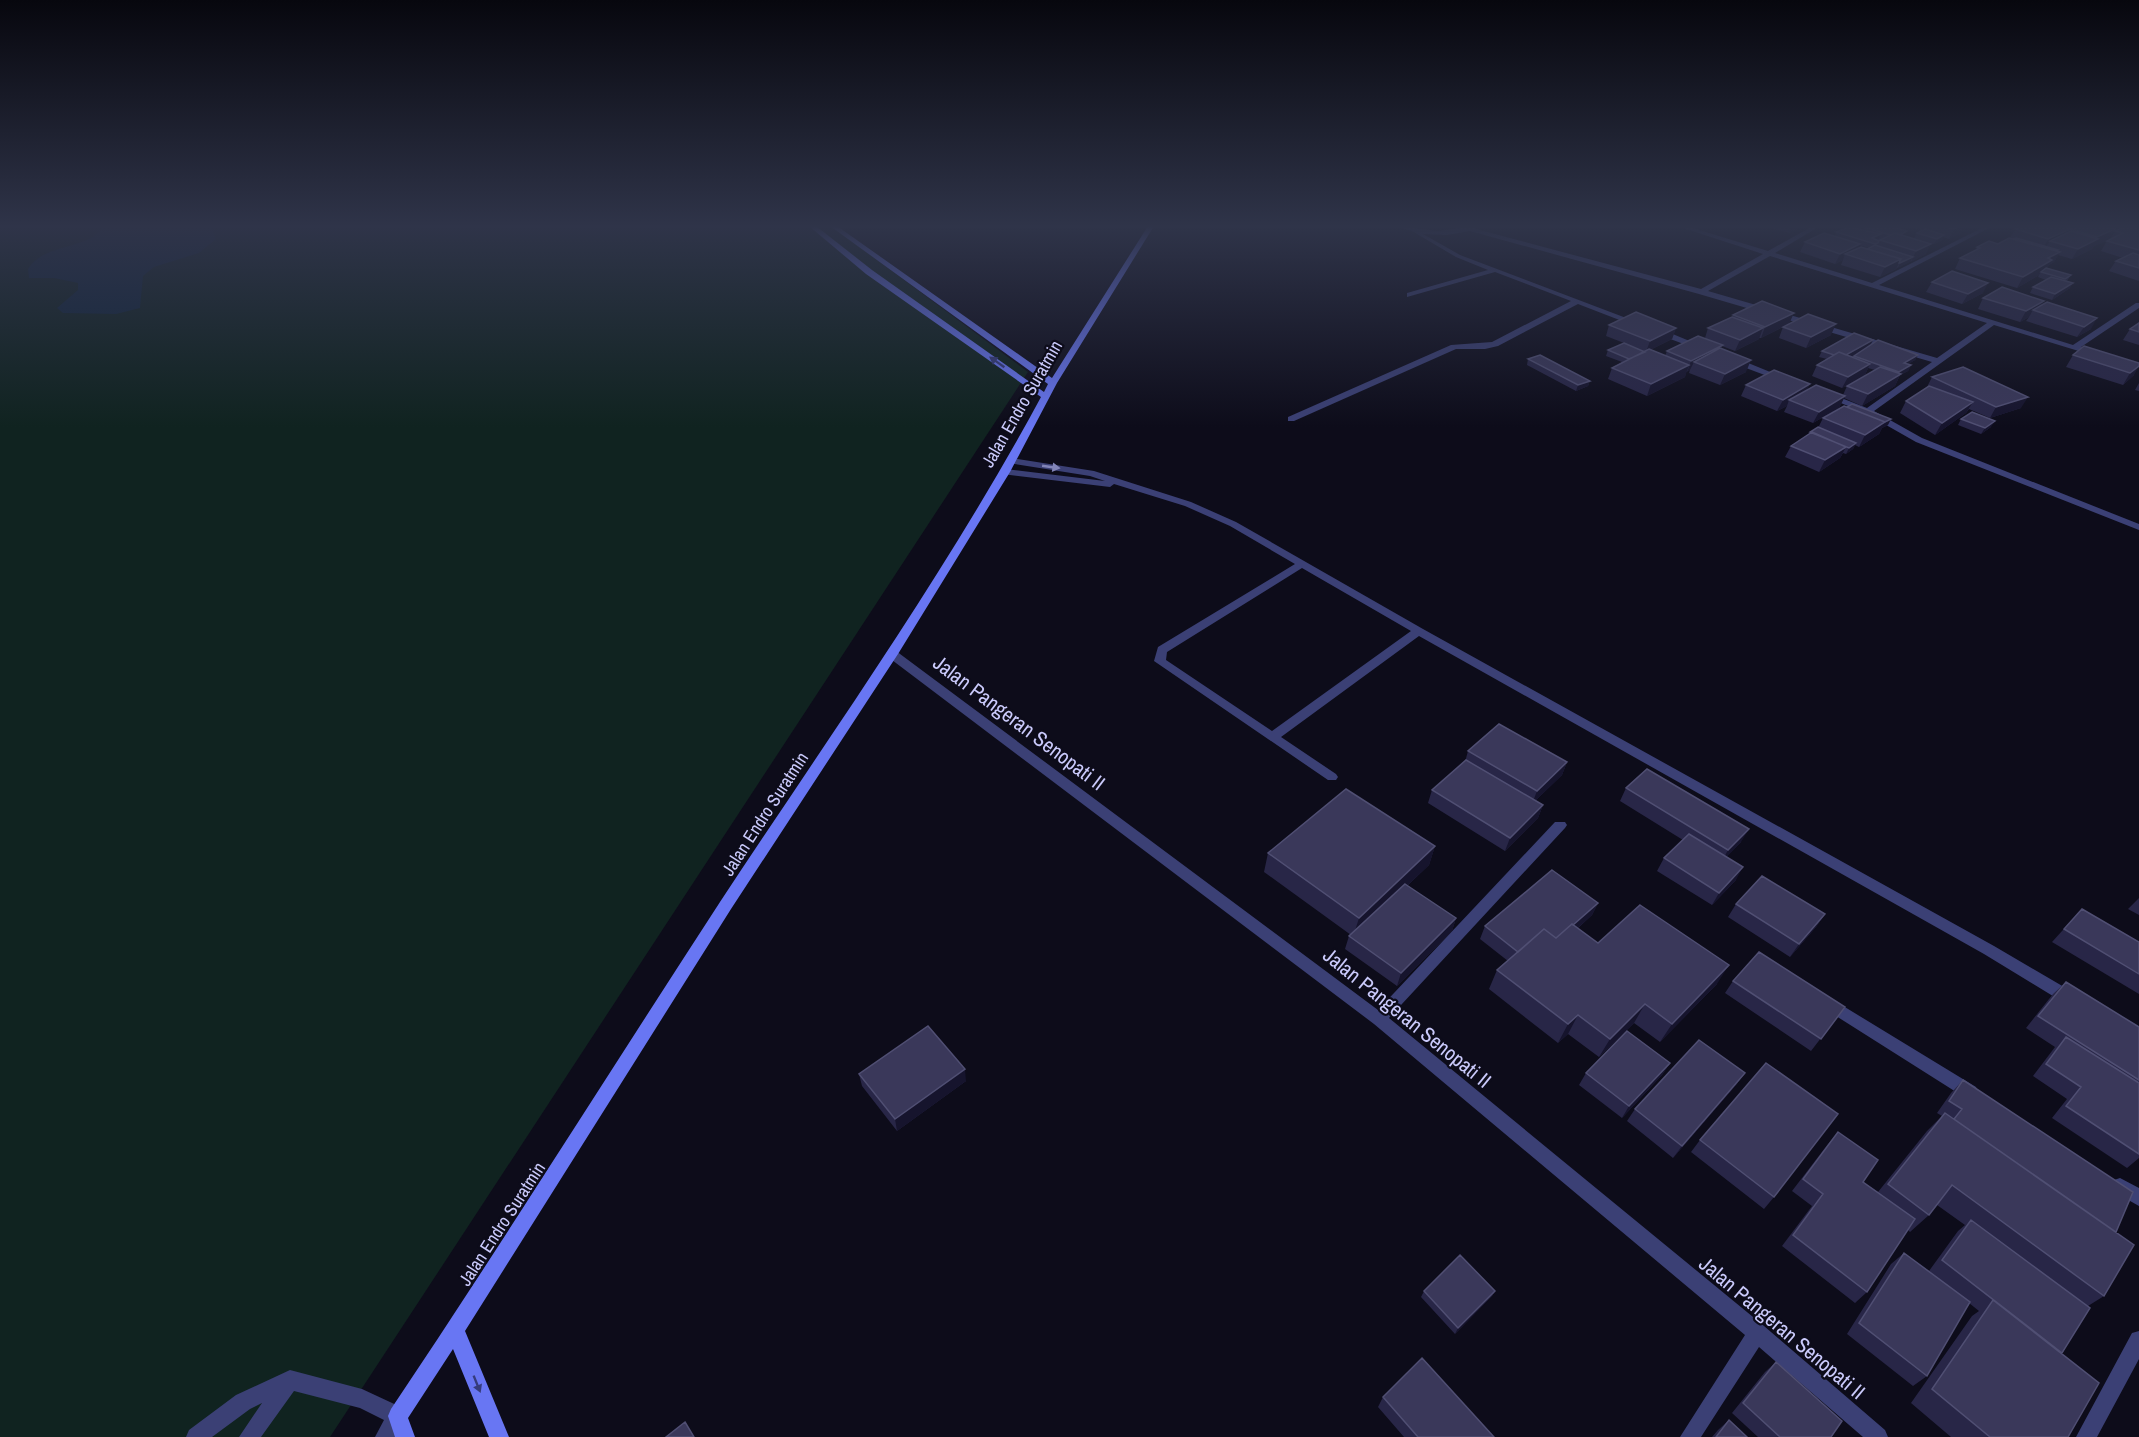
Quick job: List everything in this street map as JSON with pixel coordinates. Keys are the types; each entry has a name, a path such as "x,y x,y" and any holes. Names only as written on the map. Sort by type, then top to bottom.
{"main road":[{"path":"899,293 1045,396"},
{"path":"927,293 1053,383"},
{"name":"Jalan Endro Suratmin","path":"398,1416 726,905 892,654 1008,466 1045,396 1109,293"},
{"path":"455,1330 499,1437"},
{"path":"398,1416 405,1437"}],"street":[{"path":"1410,295 1417,293"},
{"path":"1556,293 1645,327"},
{"path":"1706,293 1939,361"},
{"path":"1900,293 2106,358"},
{"path":"1291,419 1455,347 1463,345 1486,347 1496,344 1578,301"},
{"path":"2074,348 2139,305"},
{"path":"1868,411 1993,322"},
{"path":"1656,331 1712,352"},
{"path":"1723,356 1790,381"},
{"path":"1823,394 1868,411 1919,440 2139,527"},
{"path":"1008,466 1083,483 1126,486 1188,504 1233,524 2079,1003"},
{"path":"1302,564 1162,650 1159,655 1160,661 1332,777"},
{"path":"1272,737 1419,631"},
{"name":"Jalan Pangeran Senopati II","path":"892,654 1379,1019 1757,1333 1878,1437"},
{"path":"1379,1019 1560,825"},
{"path":"1816,995 1988,1103"},
{"path":"2109,1179 2139,1198"},
{"path":"1690,1437 1757,1333"},
{"path":"2086,1437 2139,1340"},
{"path":"249,1437 290,1380"},
{"path":"196,1437 243,1402 290,1380 362,1399 398,1416 385,1437"}],"green space":[{"path":"0,293 921,293 1028,372 330,1437 0,1437"}],"water":[{"path":"74,293 141,293 140,308 116,314 63,313 57,308"}],"building":[{"path":"1992,293 2020,293 2044,301 2026,311 1983,298"},
{"path":"1762,301 1794,313 1765,327 1733,315"},
{"path":"2047,302 2097,318 2084,327 2033,310"},
{"path":"1636,312 1676,328 1650,341 1609,325"},
{"path":"1808,314 1836,324 1811,337 1783,327"},
{"path":"1732,317 1763,328 1740,340 1708,328"},
{"path":"2139,323 2139,332 2130,329"},
{"path":"1854,333 1873,340 1846,355 1839,352 1834,355 1822,351"},
{"path":"1698,336 1723,345 1691,361 1667,351"},
{"path":"1878,340 1918,355 1904,363 1911,365 1899,372 1854,356"},
{"path":"1624,343 1645,352 1629,359 1608,350"},
{"path":"2084,346 2139,363 2139,366 2130,373 2073,355"},
{"path":"1720,348 1751,360 1725,374 1694,362"},
{"path":"1649,349 1689,365 1651,384 1612,368"},
{"path":"1839,352 1870,364 1848,377 1817,365"},
{"path":"1540,355 1590,381 1578,385 1528,359"},
{"path":"1880,367 1901,374 1868,394 1847,386"},
{"path":"1963,367 2028,397 1996,407 1932,377"},
{"path":"1774,370 1810,384 1783,400 1746,385"},
{"path":"1816,385 1845,396 1819,412 1789,400"},
{"path":"1929,386 1973,402 1942,423 1906,401"},
{"path":"1852,404 1891,419 1885,422 1847,407"},
{"path":"1844,406 1885,422 1865,435 1823,418"},
{"path":"1972,412 1995,421 1985,428 1961,419"},
{"path":"1818,427 1856,443 1849,448 1810,432"},
{"path":"1812,432 1846,447 1825,460 1791,446"},
{"path":"1499,724 1567,762 1537,791 1468,751"},
{"path":"1466,760 1543,805 1510,838 1432,790"},
{"path":"1647,769 1749,829 1728,850 1626,788"},
{"path":"1346,789 1435,846 1359,918 1268,853"},
{"path":"1689,834 1743,867 1719,893 1664,858"},
{"path":"1552,870 1598,903 1556,938 1544,929 1518,952 1485,926"},
{"path":"1762,876 1825,914 1799,944 1736,904"},
{"path":"1405,884 1456,918 1401,973 1349,936"},
{"path":"1640,905 1729,965 1672,1024 1645,1004 1610,1039 1578,1015 1568,1024 1497,970 1544,929 1556,938 1572,924 1598,943"},
{"path":"2082,909 2139,942 2139,974 2064,929"},
{"path":"1759,952 1845,1007 1821,1039 1733,981"},
{"path":"2066,982 2139,1027 2139,1080 2038,1016"},
{"path":"928,1026 965,1069 895,1119 859,1074"},
{"path":"1627,1031 1670,1063 1629,1106 1586,1073"},
{"path":"2066,1037 2139,1083 2139,1154 2066,1106 2081,1087 2046,1064"},
{"path":"1699,1040 1745,1073 1682,1146 1635,1109"},
{"path":"1766,1063 1838,1114 1774,1197 1700,1140"},
{"path":"1963,1080 2133,1192 2116,1232 1954,1119 1962,1109 1949,1101"},
{"path":"1945,1113 2134,1245 2104,1296 1952,1185 1929,1215 1888,1184"},
{"path":"1838,1132 1878,1160 1863,1182 1915,1219 1867,1292 1793,1235 1823,1194 1803,1179"},
{"path":"1971,1220 2090,1308 2062,1353 1942,1260"},
{"path":"1904,1253 1970,1302 1927,1376 1859,1323"},
{"path":"1460,1255 1495,1291 1458,1328 1424,1291"},
{"path":"1993,1300 2099,1383 2068,1437 1990,1437 1932,1389"},
{"path":"1422,1358 1494,1437 1418,1437 1383,1397"},
{"path":"1776,1362 1842,1421 1831,1437 1780,1437 1743,1403"},
{"path":"1729,1420 1747,1437 1716,1437"},
{"path":"685,1422 694,1437 666,1437"}]}
